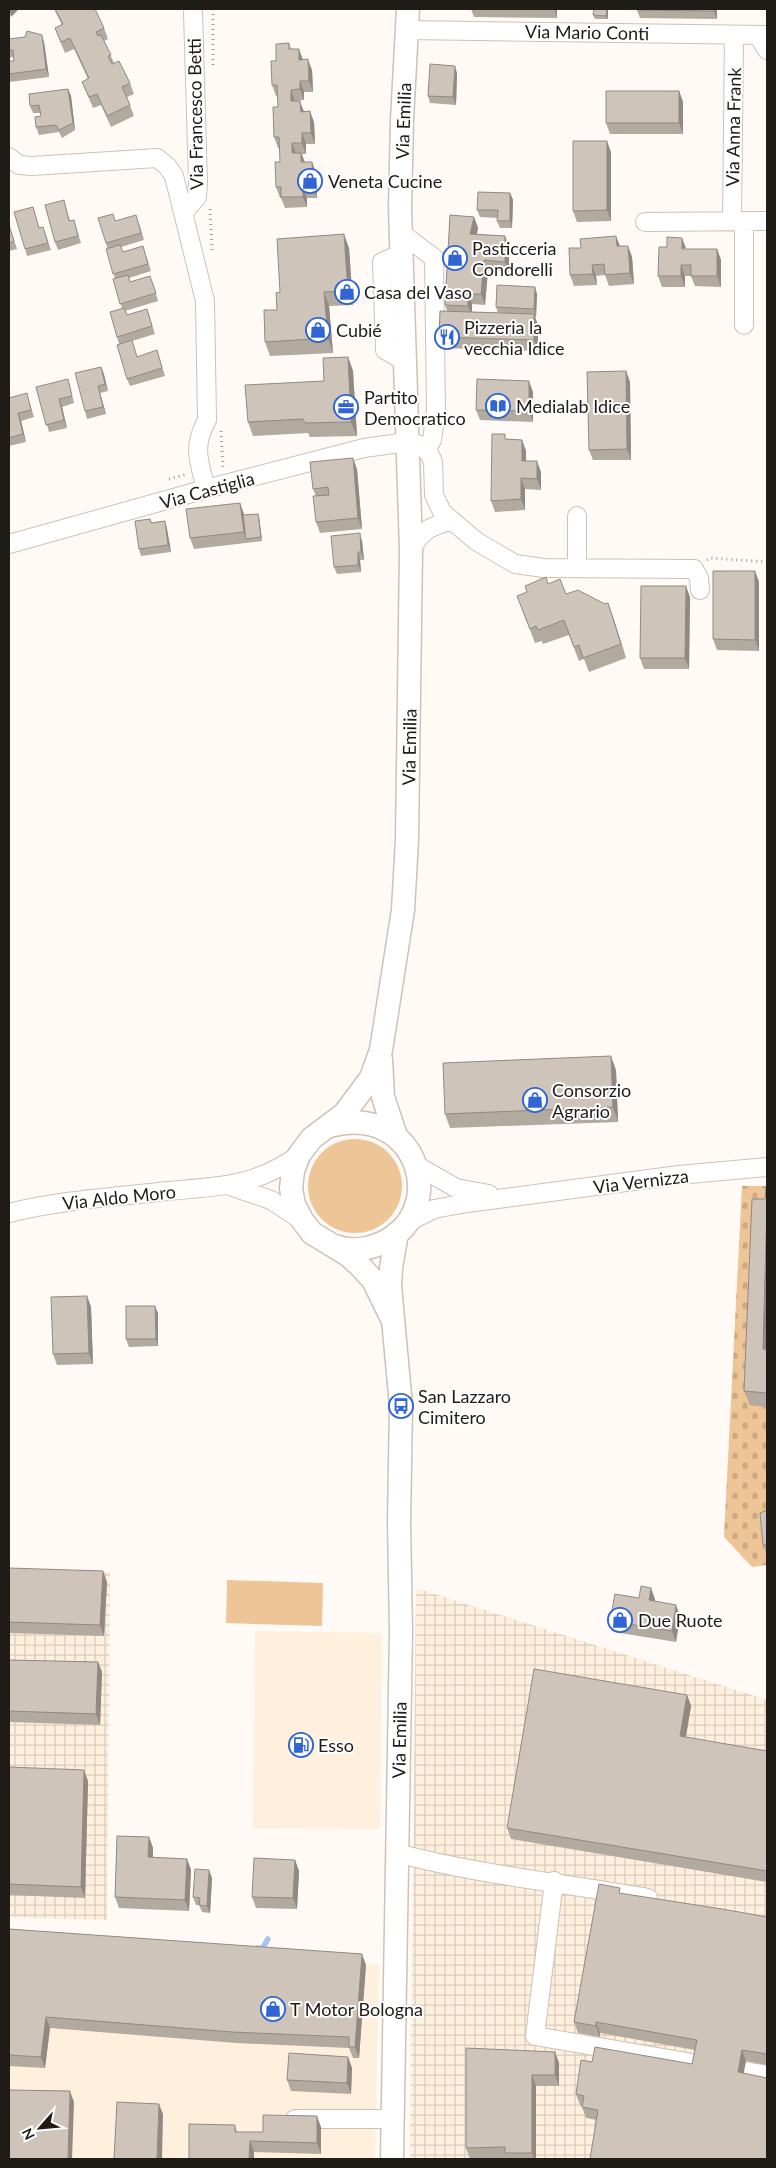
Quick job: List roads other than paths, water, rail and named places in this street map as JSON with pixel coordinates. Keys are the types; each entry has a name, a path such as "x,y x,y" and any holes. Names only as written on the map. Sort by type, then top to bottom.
{"main road":[{"name":"Via Emilia","path":"393,1321 373,1280 348,1256 312,1233 302,1220 294,1204 291,1188 293,1171 299,1155 312,1138 344,1114 371,1078 381,1050 404,910 407,840 410,550 417,446 404,361 401,244 402,120 408,19"},
{"name":"Via Emilia","path":"381,1050 383,1097 396,1136"},
{"name":"Via Emilia","path":"330,1126 347,1122 364,1122 381,1127 396,1136 408,1149 416,1165 419,1185 417,1198 402,1228 391,1268 393,1321 401,1406 399,1522 401,1631 392,2159"},
{"name":"Via Emilia","path":"326,1242 340,1247 363,1248 385,1242 402,1228"}],"street":[{"name":"Via Francesco Betti","path":"184,212 197,197 198,183 193,12"},
{"name":"Via Mario Conti","path":"408,19 734,35 764,40"},
{"name":"Via Anna Frank","path":"734,35 738,220 744,325"},
{"name":"Via Francesco Betti","path":"9,157 20,165 32,166 157,158 167,166 174,176 205,301 208,420 200,434 196,448 206,489"},
{"path":"645,222 738,220 767,222"},
{"name":"Via Emilia","path":"401,244 434,258 436,411 432,440 417,446 433,462 436,504 451,522 476,541 514,564 527,567 694,569 699,578 700,590"},
{"name":"Via Castiglia","path":"9,544 206,489 380,445 417,446"},
{"path":"577,516 577,567"},
{"path":"410,550 423,531 437,524 451,522"},
{"name":"Via Aldo Moro","path":"9,1213 32,1207 88,1200 230,1186 259,1178 285,1165 299,1155"},
{"name":"Via Vernizza","path":"416,1165 441,1182 456,1188 514,1197"},
{"name":"Via Vernizza","path":"402,1228 434,1209 679,1175 767,1167"},
{"name":"Via Aldo Moro","path":"230,1186 271,1200 302,1220"},
{"path":"397,1853 449,1867 661,1900"},
{"path":"554,1882 535,2036 698,2064"},
{"path":"744,2071 767,2075"},
{"path":"276,2118 392,2120"}],"waterway":[{"path":"258,1948 262,1949 268,1939"}],"place":[{"name":"Veneta Cucine","path":"310,181"},
{"name":"Pasticceria Condorelli","path":"455,258"},
{"name":"Casa del Vaso","path":"347,292"},
{"name":"Cubié","path":"318,330"},
{"name":"Pizzeria la vecchia Idice","path":"447,337"},
{"name":"Medialab Idice","path":"498,406"},
{"name":"Partito Democratico","path":"346,407"},
{"name":"Consorzio Agrario","path":"535,1100"},
{"name":"San Lazzaro Cimitero","path":"401,1406"},
{"name":"Due Ruote","path":"620,1620"},
{"name":"Esso","path":"301,1745"},
{"name":"T Motor Bologna","path":"273,2009"}]}
